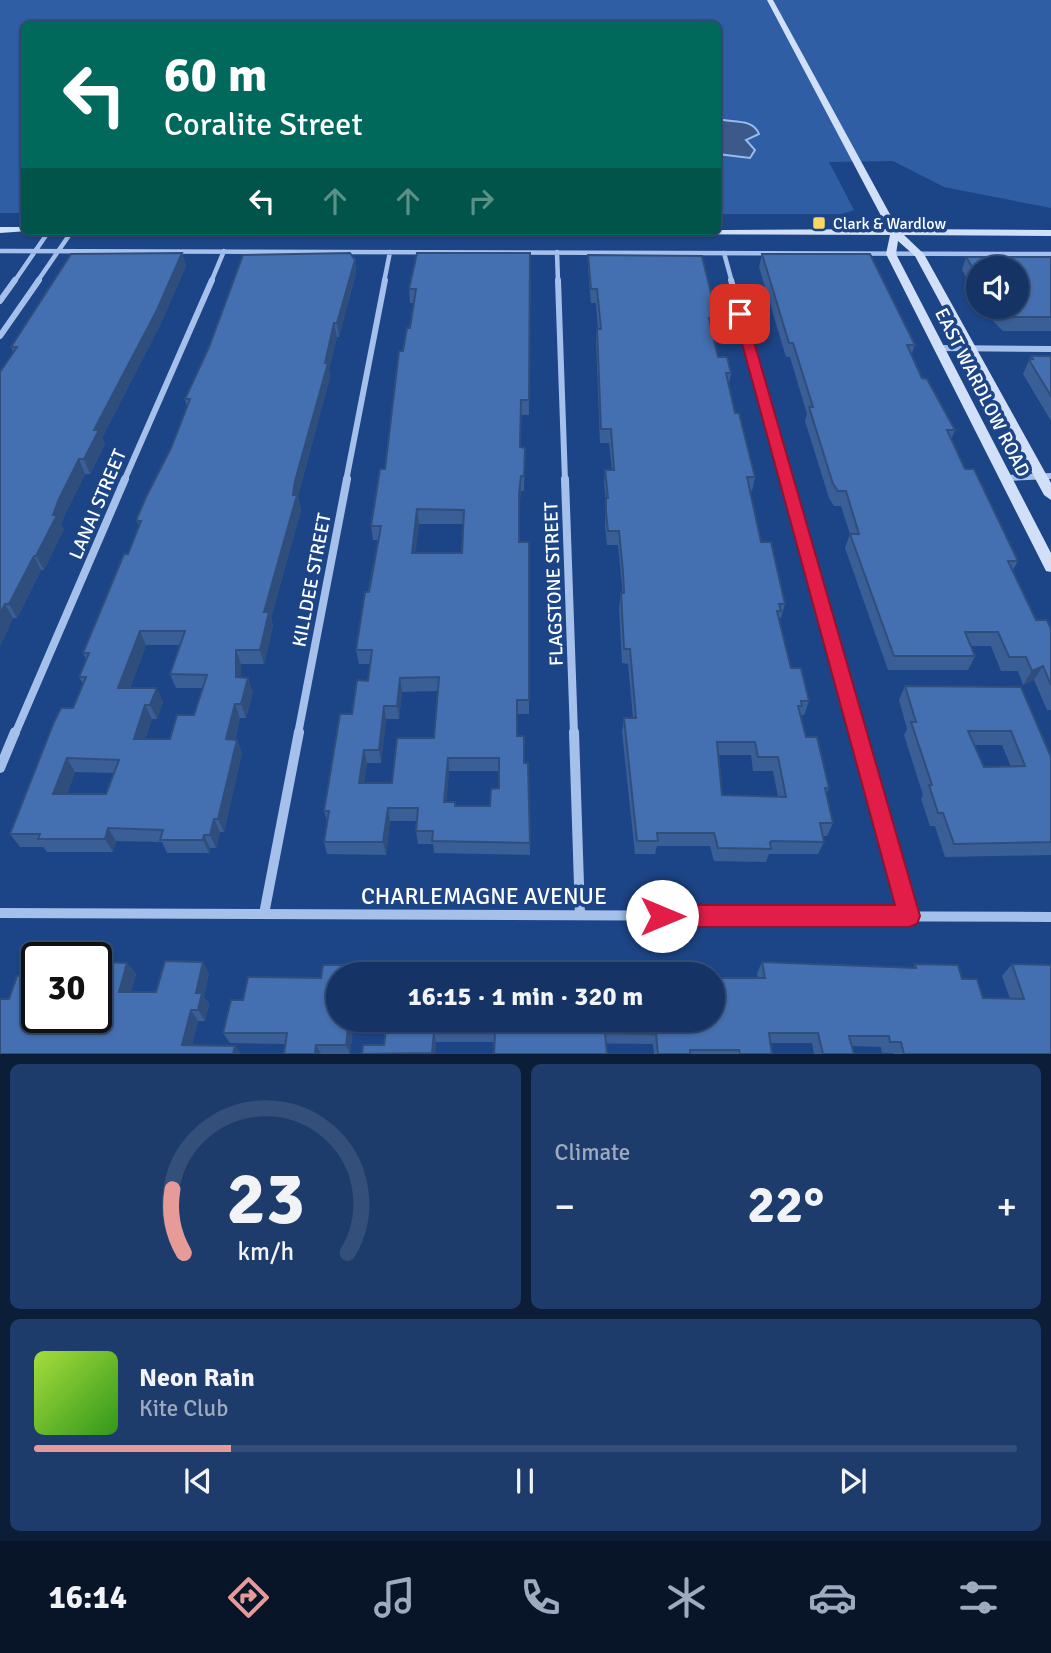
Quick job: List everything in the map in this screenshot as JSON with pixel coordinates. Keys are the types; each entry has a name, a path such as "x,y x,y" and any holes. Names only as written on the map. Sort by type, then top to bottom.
{"main road":[{"name":"EAST WARDLOW ROAD","path":"770,0 895,233 919,254 1046,476 1051,495"},
{"path":"0,230 21,230"},
{"path":"721,232 1051,233"},
{"path":"891,254 895,233"},
{"name":"EAST WARDLOW ROAD","path":"891,254 1051,567"}],"street":[{"path":"0,302 46,235"},
{"path":"0,336 69,235"},
{"path":"0,251 1051,254"},
{"name":"LANAI STREET","path":"0,768 223,251"},
{"name":"KILLDEE STREET","path":"264,914 390,252"},
{"name":"FLAGSTONE STREET","path":"557,252 580,915"},
{"path":"724,253 909,916"},
{"path":"940,348 1051,349"},
{"path":"1005,478 1046,476"},
{"name":"CHARLEMAGNE AVENUE","path":"0,913 1051,917"}],"shaded area":[{"path":"0,0 1051,0 1051,208 944,187 893,161 829,162 854,210 842,214 721,214 721,21 21,21 21,213 0,213"},
{"path":"721,119 747,123 756,129 759,134 746,140 755,150 750,158 721,154"}],"building":[{"path":"182,253 157,310 94,430 99,430 84,459 79,459 59,499 53,515 57,515 9,604 5,604 0,614 0,372 17,347 11,347 71,254"},
{"path":"350,253 355,260 337,323 334,323 325,363 328,363 295,481 293,495 297,495 264,612 269,612 260,650 236,650 236,677 248,678 241,704 235,704 226,739 237,740 218,819 214,819 210,835 204,835 203,840 160,840 163,830 108,828 105,839 38,839 40,834 10,834 54,722 61,708 73,708 86,677 79,677 89,653 83,653 124,554 128,554 141,521 137,521 137,518 146,497 171,448 190,399 185,399 209,347 243,255","holes":["140,631 185,631 170,674 207,675 194,715 177,715 170,739 134,739 145,705 150,705 157,688 118,688","67,758 119,760 106,794 53,794"]},
{"path":"417,253 530,253 529,400 521,400 520,447 525,448 524,476 521,476 519,494 519,542 529,542 529,700 517,700 517,736 524,736 524,763 528,763 530,843 432,841 433,831 416,831 418,808 388,808 383,842 324,842 329,811 324,811 340,714 352,714 357,680 368,681 372,650 356,650 365,592 369,592 381,526 371,526 380,469 385,469 399,351 403,351 407,328 410,328 416,289 409,289","holes":["417,509 464,510 462,553 412,553","439,677 434,738 397,738 392,783 359,783 364,750 379,750 384,706 397,706 400,678","448,758 499,758 499,788 491,789 490,806 455,806 455,802 444,802"]},
{"path":"762,254 870,254 915,345 907,345 922,378 927,379 955,430 947,430 965,469 974,469 1018,561 1008,561 1036,620 1047,620 1051,629 1051,685 1043,666 1032,671 1026,657 1009,657 998,632 965,632 975,656 894,656 850,534 859,534 846,491 838,491 833,484 809,407 813,407 793,343 789,343"},
{"path":"588,255 702,256 717,318 709,318 718,357 727,357 731,373 726,373 735,413 739,413 755,477 747,477 761,542 771,542 785,604 779,604 781,611 777,611 791,668 801,668 809,701 801,701 802,706 798,706 806,737 817,737 829,788 825,788 833,823 820,823 824,842 772,841 771,849 718,848 714,833 657,833 658,841 637,841 624,718 636,718 630,649 624,649 621,593 624,593 619,531 608,531 606,512 608,498 605,470 614,470 611,429 601,429 597,329 601,329 597,289 591,289","holes":["717,742 755,742 758,757 778,757 786,797 722,795"]},
{"path":"1029,257 1051,257 1051,317 1029,317"},
{"path":"1031,356 1051,356 1051,396 1029,360 1033,359"},
{"path":"905,686 1021,687 1051,757 1051,842 954,844 943,813 938,813 929,785 932,785 911,722 916,722","holes":["968,731 1011,731 1025,766 984,767"]},
{"path":"165,961 203,962 196,993 202,993 198,1010 191,1010 182,1045 235,1046 233,1054 0,1054 0,999 9,999 17,976 21,976 21,1033 112,1033 112,963 127,963 119,992 156,992"},
{"path":"762,962 916,968 915,964 958,965 962,979 977,979 983,998 1024,999 1012,964 1051,965 1051,1054 904,1054 901,1042 890,1042 889,1036 849,1036 854,1054 823,1054 818,1033 769,1033 772,1054 740,1054 739,1050 690,1050 690,1054 658,1054 656,1034 605,1033 607,1054 494,1054 495,1032 725,1032 725,978 765,978"},
{"path":"323,965 326,965 326,1032 348,1032 346,1045 316,1045 315,1054 284,1054 287,1033 223,1033 231,1000 243,1000 248,977 321,978"},
{"path":"386,1032 434,1032 432,1053 362,1054 363,1045 384,1045"}],"place":[{"name":"Clark & Wardlow","path":"819,223"}],"route":[{"path":"662,916 909,916 740,314"}]}
